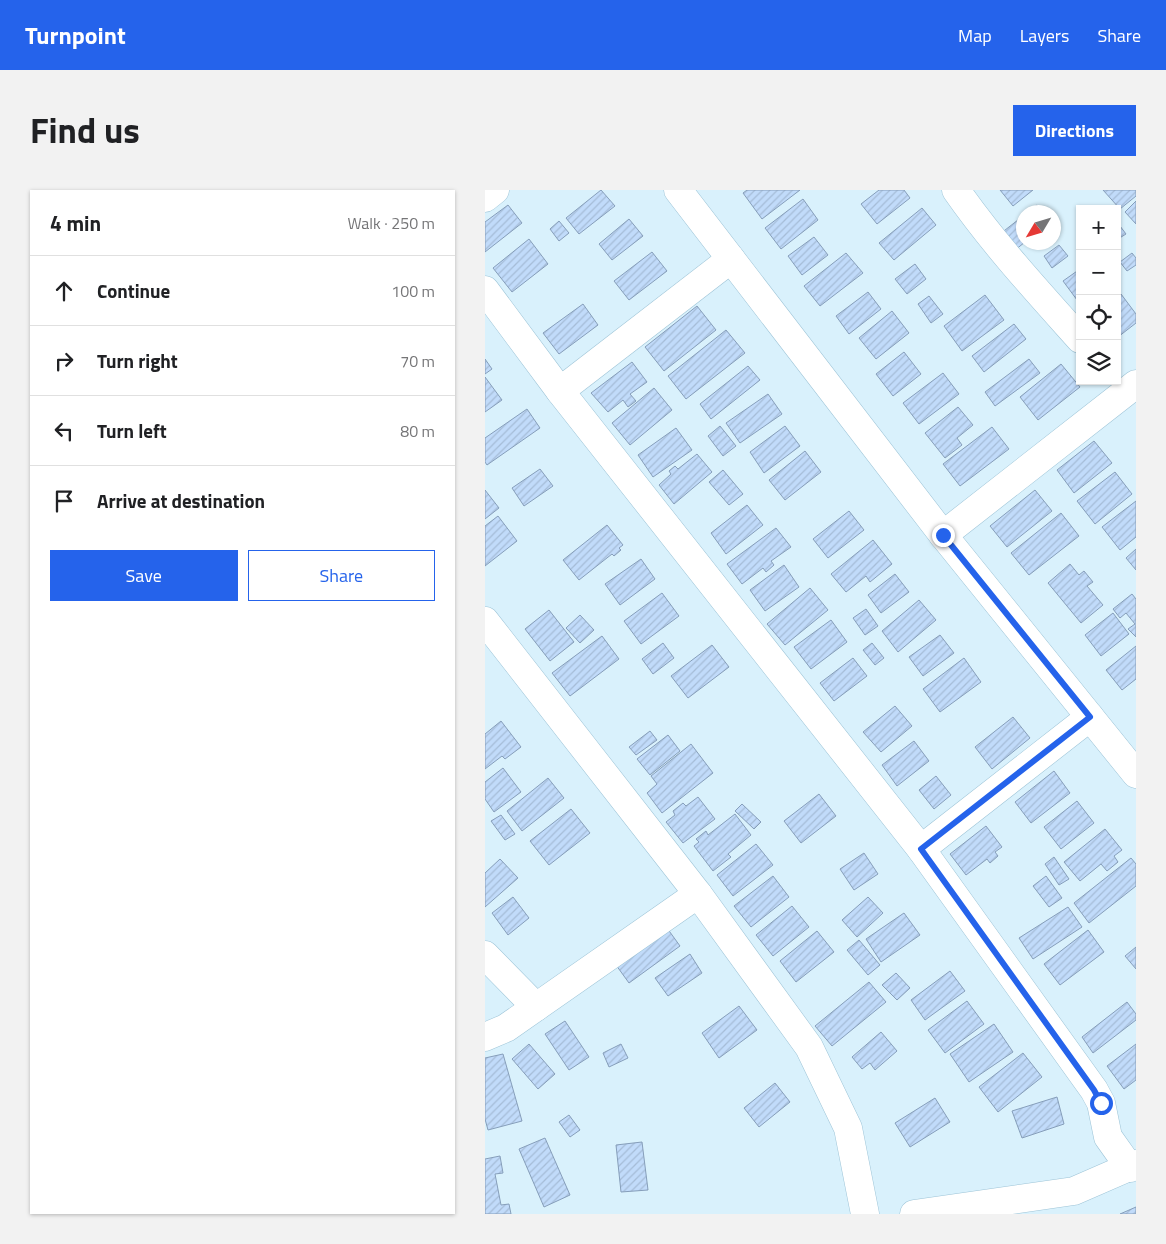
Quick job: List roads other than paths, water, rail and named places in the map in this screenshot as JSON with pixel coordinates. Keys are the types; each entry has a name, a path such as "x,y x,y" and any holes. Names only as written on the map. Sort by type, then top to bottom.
{"street":[{"path":"485,198 495,190"},
{"path":"678,190 943,535 1136,774"},
{"path":"956,190 971,212 1026,279 1076,335"},
{"path":"560,391 731,259"},
{"path":"485,290 560,391 921,849 1094,1090 1101,1103 1108,1137 1133,1166 1074,1191 914,1214"},
{"path":"943,535 1129,390"},
{"path":"485,621 698,894 809,1048 849,1128 865,1214"},
{"path":"921,849 1090,717"},
{"path":"485,1037 506,1028 698,894"},
{"path":"485,956 536,1007"}]}
